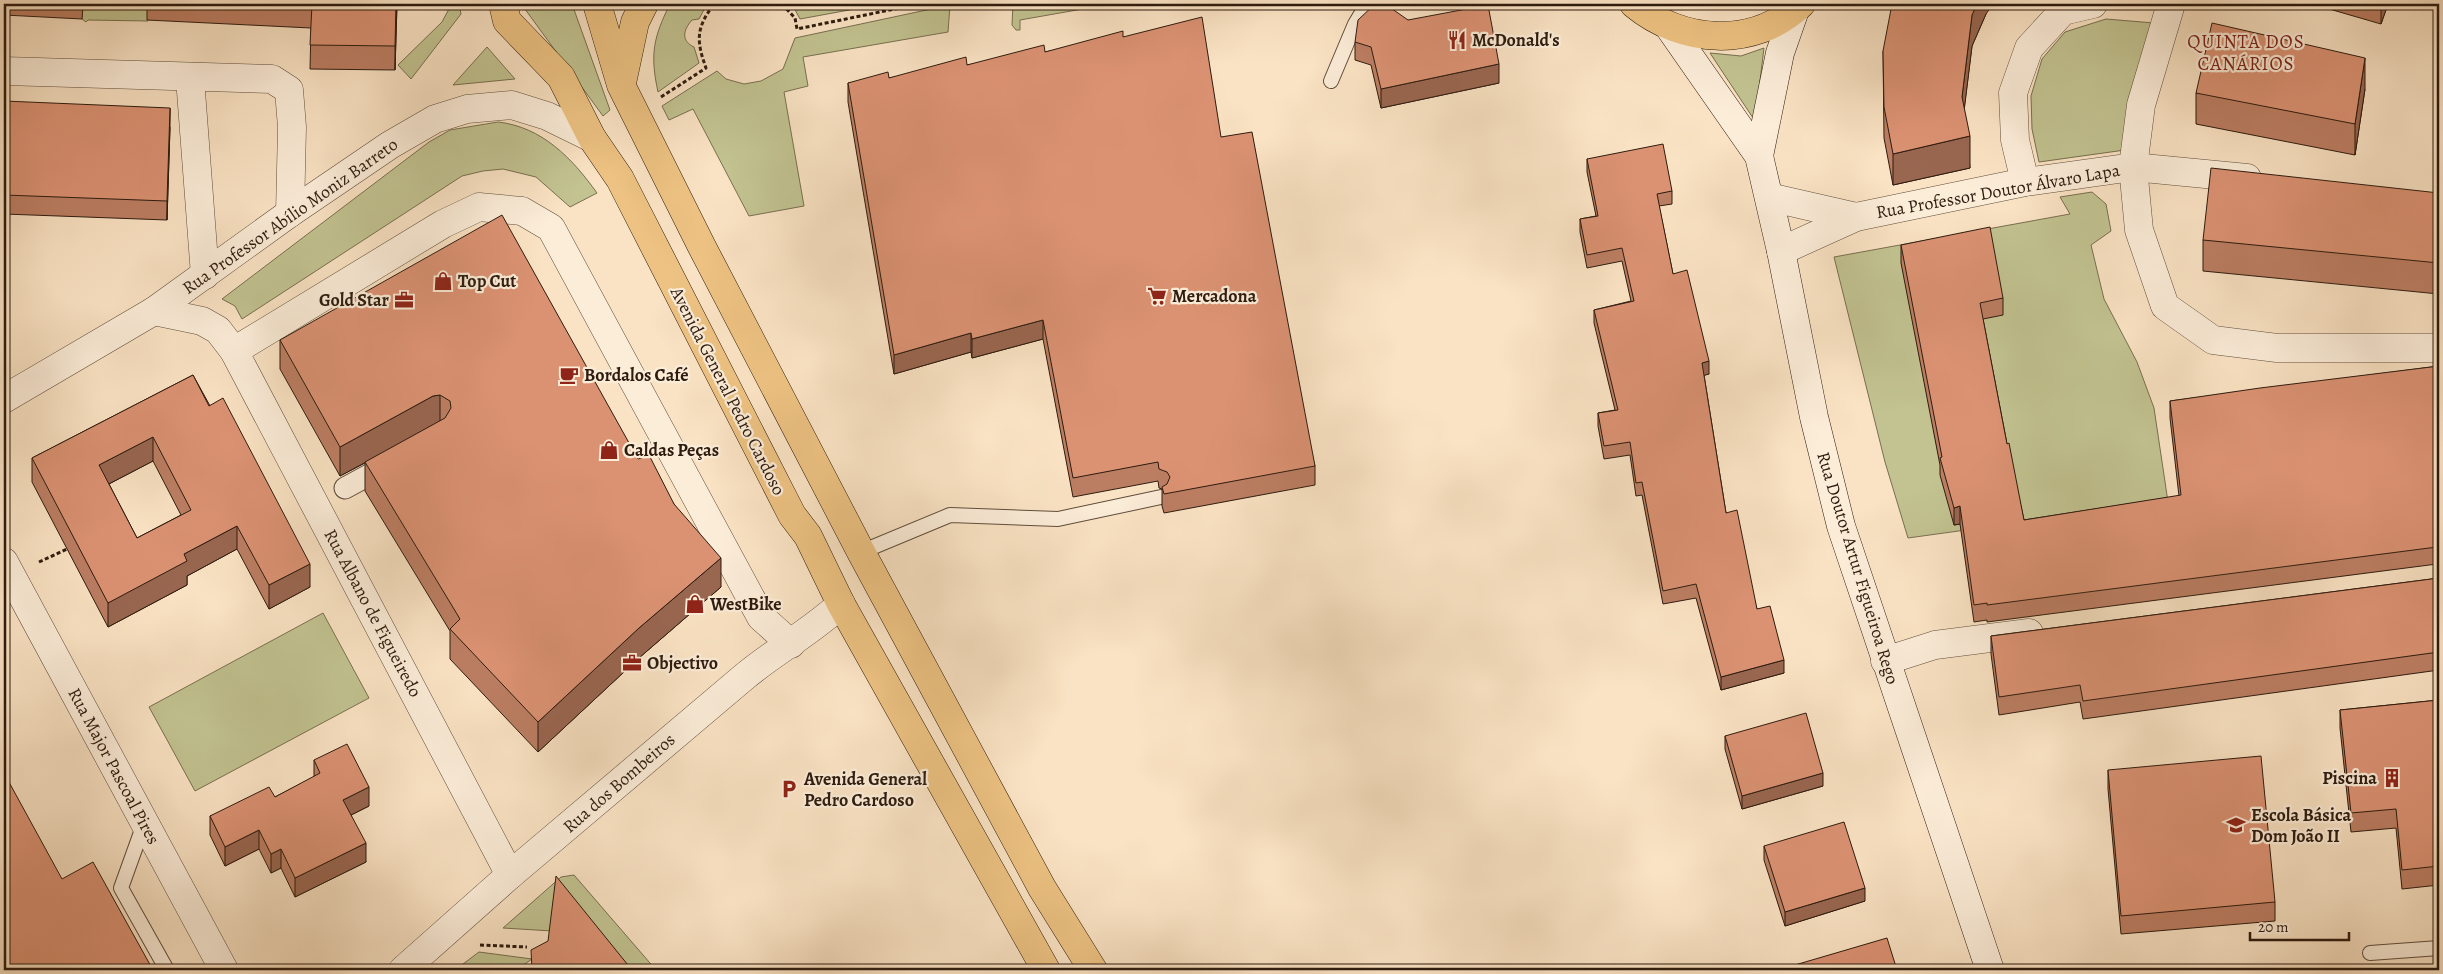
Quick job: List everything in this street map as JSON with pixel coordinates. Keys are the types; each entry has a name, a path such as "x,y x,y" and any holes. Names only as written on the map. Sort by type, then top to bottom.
{"main road":[{"name":"Avenida General Pedro Cardoso","path":"503,4 506,21 561,77 592,138 620,179 792,515 808,536 841,604 1046,970"},
{"path":"597,4 621,85 701,245 861,552 1042,888 1094,970"},
{"path":"621,85 635,22 644,4"},
{"path":"1634,4 1646,14 1669,27 1690,34 1712,37 1734,36 1756,31 1776,22 1798,7"}],"street":[{"path":"2025,182 2015,140 2013,93 2030,48 2063,11 2093,4"},
{"path":"2166,4 2171,4 2141,105 2133,167 2139,230 2165,306 2213,340 2277,348 2439,348"},
{"name":"Rua Doutor Artur Figueiroa Rego","path":"1759,156 1780,53 1798,7"},
{"name":"Rua Doutor Artur Figueiroa Rego","path":"1669,27 1759,156 1781,251 1825,466 1856,575 1990,970"},
{"path":"4,72 272,79 289,90 292,127 290,213"},
{"path":"190,78 205,275"},
{"name":"Rua Professor Abílio Moniz Barreto","path":"4,399 154,311 290,213 390,145 435,119 467,109 512,104 547,116 592,138"},
{"name":"Rua Professor Doutor Álvaro Lapa","path":"1856,217 2025,182 2133,167 2271,180"},
{"path":"1769,197 1856,217"},
{"path":"234,351 443,224 479,207 522,211 551,228 761,617 792,644"},
{"path":"1781,251 1856,217"},
{"name":"Rua Albano de Figueiredo","path":"154,311 202,321 218,330 234,351 475,805 510,875"},
{"path":"345,488 405,456"},
{"name":"Rua Major Pascoal Pires","path":"4,562 224,970"},
{"name":"Rua dos Bombeiros","path":"403,970 510,875 749,672 792,644 841,604"},
{"path":"1885,661 1935,645 2053,630"}],"lane":[{"path":"1331,81 1355,24 1367,4"},
{"path":"861,552 950,515 1058,519 1160,497"},
{"path":"145,824 121,888 167,970"},
{"path":"2370,953 2439,948"}],"path":[{"path":"660,97 706,68 698,47 701,21 714,4"},
{"path":"782,4 795,18 797,28 919,4"},
{"path":"480,945 527,947"}],"green space":[{"path":"83,4 148,4 148,21 88,20 86,22 82,19"},
{"path":"447,4 454,4 460,9 461,14 411,79 398,65 442,22 450,7"},
{"path":"572,4 610,110 603,116 522,5"},
{"path":"670,4 707,4 699,19 692,20 685,31 685,38 694,47 699,63 658,92 654,67 655,47 660,27"},
{"path":"792,4 882,4 800,19"},
{"path":"1013,4 1111,4 1020,20 1020,30 1016,30 1012,25"},
{"path":"950,5 948,32 803,57 808,86 784,92 804,206 749,216 693,109 669,120 662,106 717,71 726,79 744,84 761,81 783,69 795,38"},
{"path":"2106,19 2154,23 2125,150 2039,162 2032,129 2031,96 2042,59 2065,32"},
{"path":"487,47 515,79 453,85"},
{"path":"1764,48 1755,121 1710,53 1741,56"},
{"path":"498,122 529,130 555,146 577,168 597,193 570,207 536,177 503,169 462,176 242,319 235,306 222,299 429,142 450,130"},
{"path":"2092,192 2106,204 2111,231 2091,245 2104,299 2137,362 2154,408 2168,502 1908,538 1885,462 1834,257 2070,214 2060,197"},
{"path":"323,613 369,698 195,791 149,707"},
{"path":"574,875 656,970 612,970 552,931 503,928 561,877"},
{"path":"479,952 532,959 516,970 455,970"}],"building":[{"path":"312,4 396,4 395,46 310,45"},
{"path":"1375,4 1385,4 1408,20 1488,5 1499,64 1381,89 1371,47 1355,42 1358,20"},
{"path":"1892,4 1977,4 1972,15 1962,97 1970,136 1893,154 1884,107 1883,51"},
{"path":"1202,17 1221,137 1252,132 1315,466 1164,494 1162,487 1167,484 1170,477 1167,472 1159,469 1158,462 1073,478 1043,320 972,339 971,333 894,355 848,83 888,72 889,78 966,57 967,65 1044,45 1045,52 1123,31 1123,37"},
{"path":"2212,23 2365,58 2355,124 2196,93"},
{"path":"4,101 170,108 167,201 4,195"},
{"path":"1663,144 1672,191 1657,194 1673,274 1687,270 1709,361 1702,363 1726,513 1737,510 1757,609 1770,606 1784,660 1721,677 1696,584 1663,591 1642,482 1636,483 1630,442 1604,446 1598,413 1618,410 1594,310 1634,301 1622,248 1587,255 1580,219 1598,216 1587,159"},
{"path":"2211,168 2439,193 2439,263 2203,240"},
{"path":"502,215 638,459 649,455 674,504 721,558 639,628 538,722 450,629 460,619 365,462 445,418 451,408 450,401 440,395 433,396 340,447 280,340"},
{"path":"1990,227 2003,298 1980,303 2007,444 2009,443 2024,520 2181,495 2170,401 2439,366 2439,548 1987,605 1987,603 1974,605 1960,506 1954,508 1940,458 1942,457 1901,245"},
{"path":"193,375 209,406 223,398 310,564 269,585 237,526 184,554 187,561 108,603 32,458","holes":["153,437 191,510 137,538 99,465"]},
{"path":"2439,578 2439,652 2083,701 2080,685 1999,697 1991,636"},
{"name":"Piscina","path":"2439,700 2439,866 2402,870 2396,809 2351,813 2340,710"},
{"path":"1806,713 1823,773 1742,796 1725,736"},
{"path":"347,744 369,787 343,800 366,843 295,878 281,849 271,854 259,830 225,847 210,816 269,787 275,797 320,773 314,760"},
{"path":"2261,756 2275,902 2121,916 2108,770"},
{"path":"4,773 62,879 93,862 153,970 4,970"},
{"path":"1844,822 1865,888 1785,912 1764,846"},
{"path":"556,876 632,970 532,970 531,950 548,941"},
{"path":"1887,938 1897,970 1797,970 1795,965"}],"place":[{"name":"McDonald's","path":"1457,40"},
{"name":"Top Cut","path":"443,281"},
{"name":"Mercadona","path":"1157,296"},
{"name":"Gold Star","path":"404,300"},
{"name":"Bordalos Café","path":"569,375"},
{"name":"Caldas Peças","path":"609,450"},
{"name":"WestBike","path":"695,604"},
{"name":"Objectivo","path":"632,663"},
{"name":"Piscina","path":"2392,778"},
{"name":"Avenida General Pedro Cardoso","path":"789,789"},
{"name":"Escola Básica Dom João II","path":"2236,825"}],"district":[{"name":"QUINTA DOS CANÁRIOS","path":"2246,52"}]}
